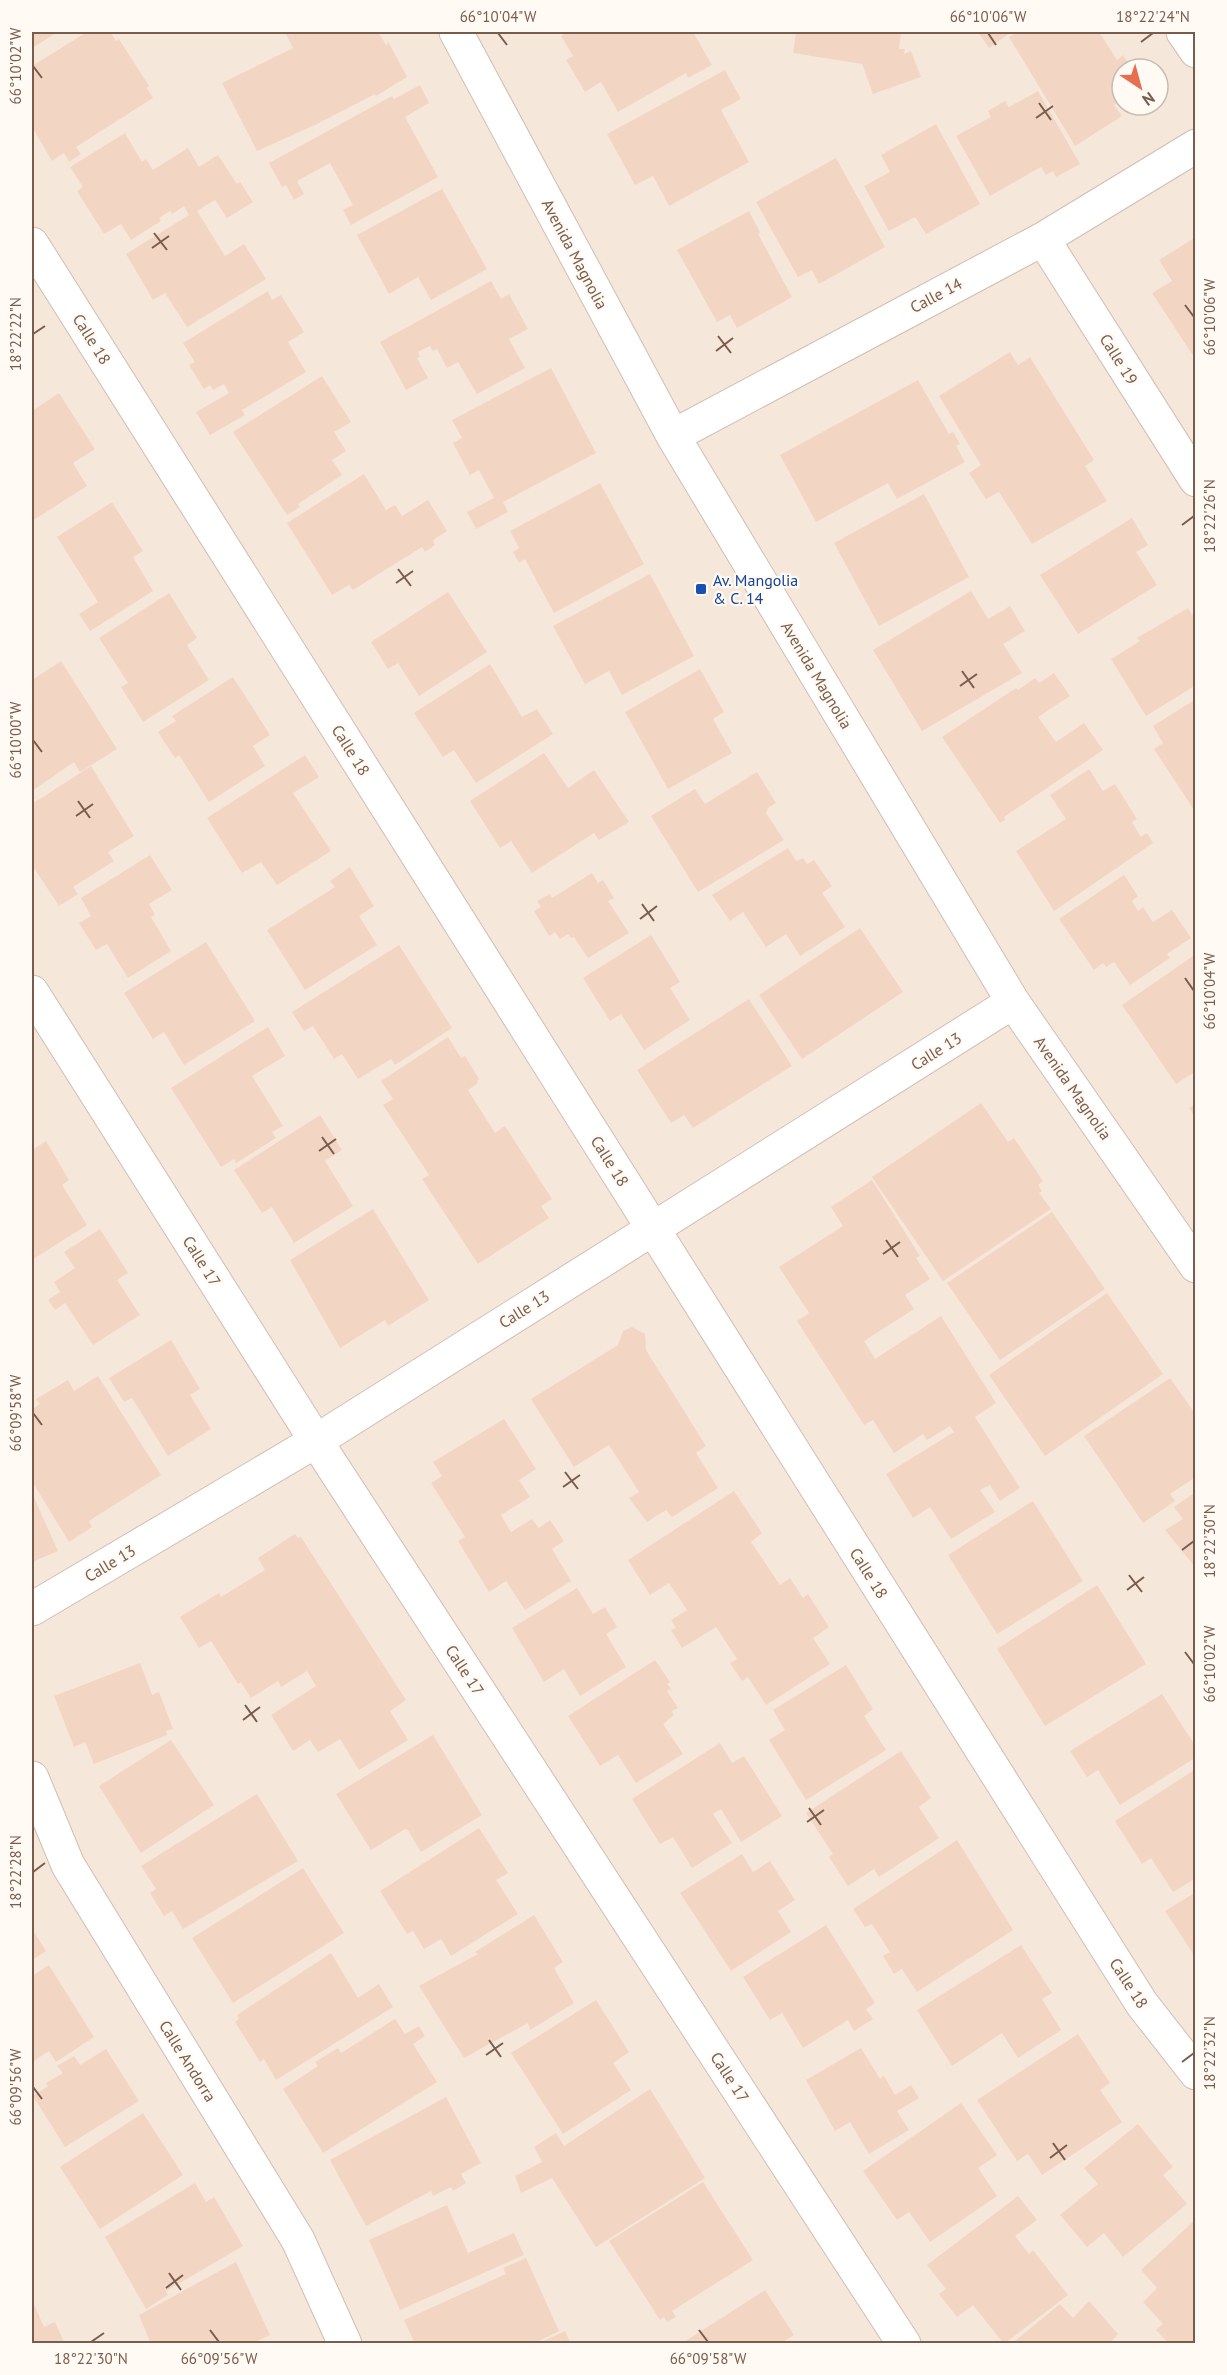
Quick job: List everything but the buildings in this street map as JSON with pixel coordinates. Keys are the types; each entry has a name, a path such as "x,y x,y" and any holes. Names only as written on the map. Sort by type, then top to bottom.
{"street":[{"name":"Avenida Magnolia","path":"456,32 673,436 1013,1002 1196,1266"},
{"path":"1183,32 1196,51"},
{"name":"Calle 14","path":"673,436 1042,239 1196,146"},
{"name":"Calle 19","path":"1042,239 1196,480"},
{"name":"Calle 18","path":"32,244 1142,2004 1194,2071"},
{"name":"Calle 17","path":"32,992 316,1441 904,2343"},
{"name":"Calle 13","path":"32,1609 316,1441 1013,1002"},
{"name":"Calle Andorra","path":"32,1778 68,1865 298,2240 345,2343"}],"shaded area":[{"path":"32,32 1195,32 1195,2343 32,2344"}],"place":[{"name":"Av. Mangolia & C. 14","path":"701,589"}]}
